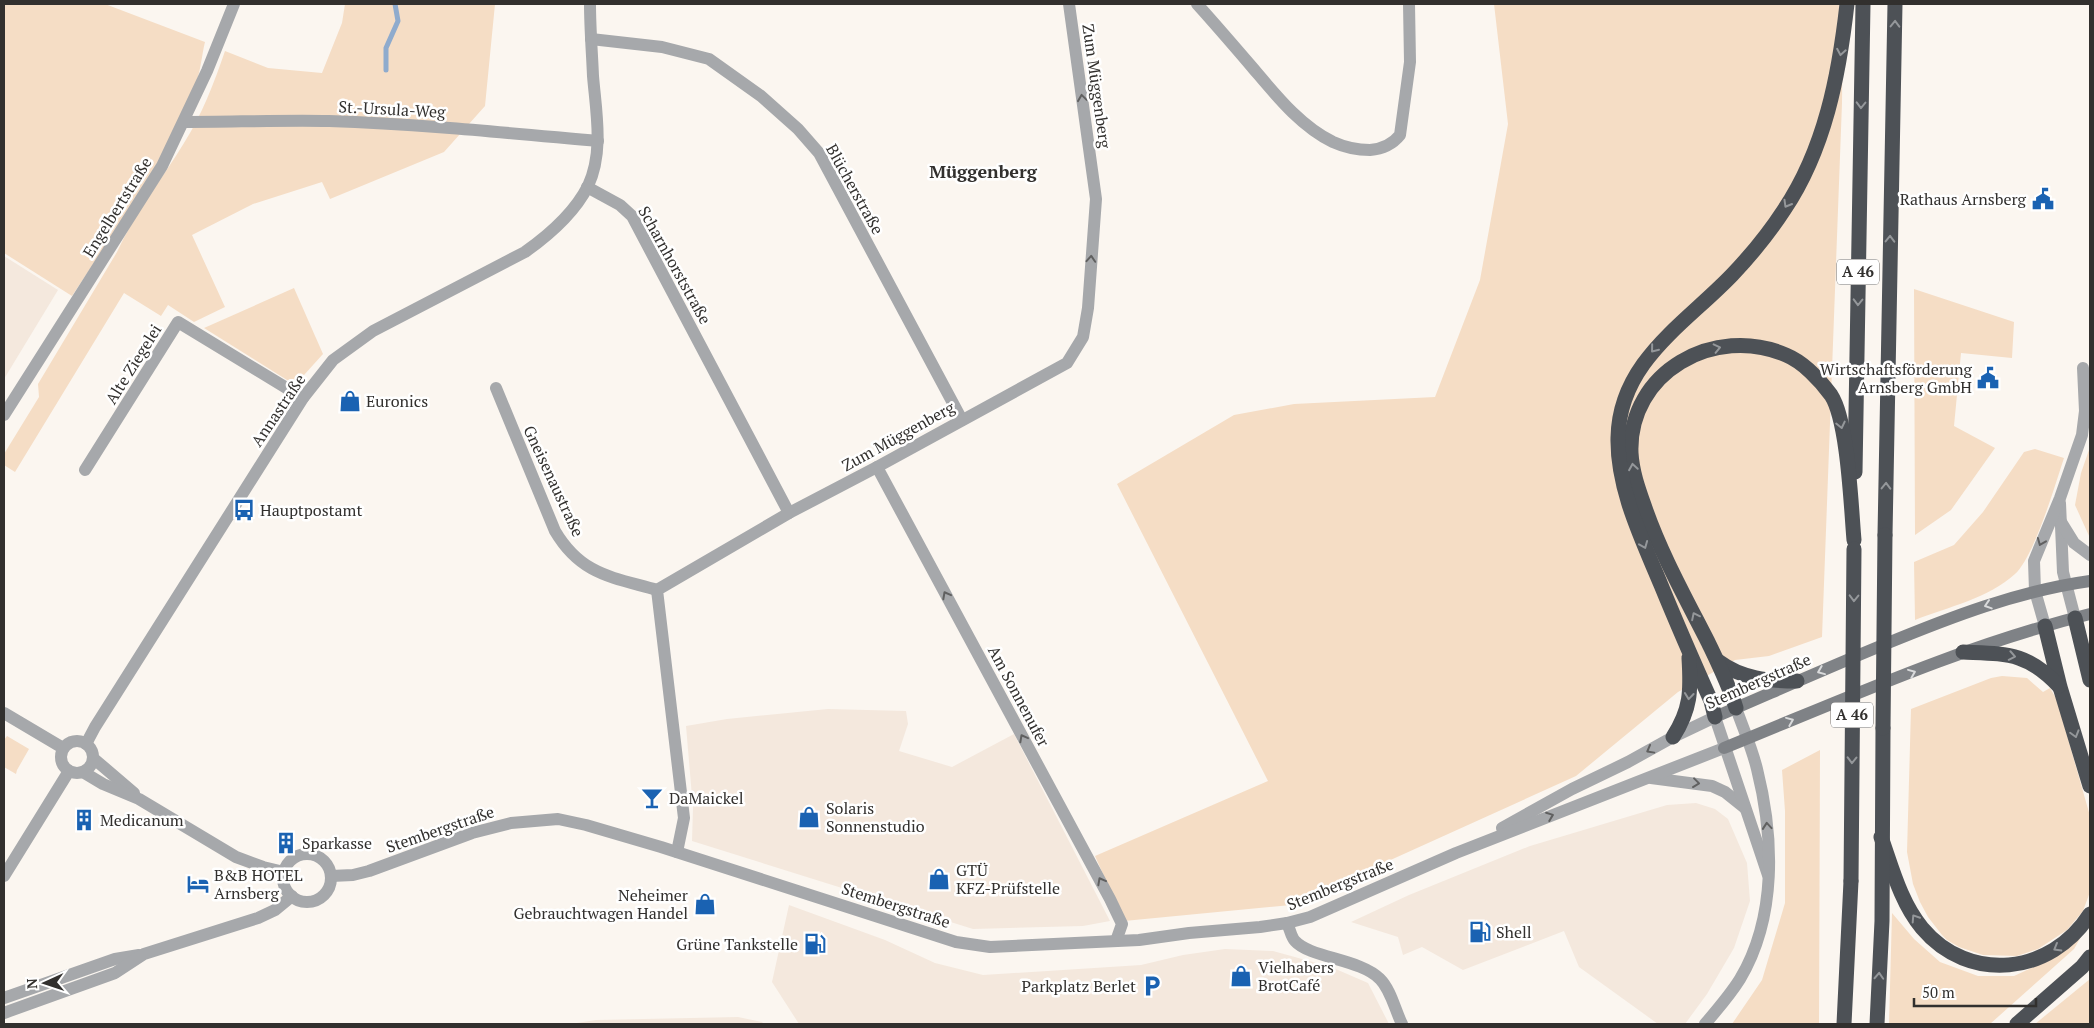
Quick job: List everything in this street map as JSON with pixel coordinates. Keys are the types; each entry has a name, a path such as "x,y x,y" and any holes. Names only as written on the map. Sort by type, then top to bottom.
{"highway":[{"path":"1715,717 1711,701 1644,544 1628,500 1618,450 1618,436 1623,405 1634,379 1658,344 1732,276 1786,208 1813,155 1826,115 1838,66 1847,4"},
{"name":"A 46","path":"1844,1024 1850,881 1863,4"},
{"name":"A 46","path":"1876,1024 1882,922 1885,535 1895,4"},
{"path":"1736,708 1717,660 1651,524 1633,471 1631,441 1637,414 1644,398 1659,378 1673,367 1698,354 1731,346 1757,347 1788,355 1813,375 1831,396 1837,409 1844,437 1854,545"},
{"path":"2083,616 2090,680"},
{"path":"2045,626 2060,687 2090,786"},
{"path":"1673,737 1683,720 1688,706 1689,652"},
{"path":"1963,652 2010,655 2026,660 2044,670 2060,687"},
{"path":"1717,660 1732,671 1767,681 1797,681"},
{"path":"1882,837 1903,896 1920,926 1944,950 1967,961 1978,964 2006,966 2038,958 2066,942 2083,925 2090,914"},
{"path":"2016,1024 2082,967 2090,957"}],"main road":[{"name":"Stembergstraße","path":"1715,717 1940,622 1989,604 2035,591 2090,580"},
{"name":"Stembergstraße","path":"1724,748 1963,652 2083,616"}],"street":[{"name":"Engelbertstraße","path":"4,415 162,166 184,122 234,4"},
{"path":"587,187 594,169 598,142 590,39 590,4"},
{"path":"1197,4 1274,92 1308,126 1332,142 1368,150 1393,143 1400,135 1410,62 1409,4"},
{"name":"Zum Müggenberg","path":"657,590 789,513 1067,363 1083,337 1088,308 1096,199 1066,5"},
{"name":"Blücherstraße","path":"590,39 662,47 709,59 761,96 798,130 818,153 962,420"},
{"name":"St.-Ursula-Weg","path":"184,122 328,121 373,123 598,142"},
{"name":"Annastraße","path":"86,744 303,398 333,360 373,331 525,252 544,238 567,215 587,187"},
{"name":"Scharnhorststraße","path":"587,187 620,205 632,216 789,513"},
{"name":"Alte Ziegelei","path":"86,470 178,322 303,398"},
{"path":"2045,626 2035,591 2034,561 2060,498 2084,425 2082,368"},
{"name":"Gneisenaustraße","path":"496,388 563,545 588,568 657,590"},
{"name":"Am Sonnenufer","path":"877,467 1110,899 1122,924 1116,941"},
{"path":"2060,498 2061,557 2066,584 2083,616"},
{"path":"2060,518 2074,543 2090,555"},
{"path":"657,590 684,818 677,852"},
{"path":"1705,1024 1740,979 1754,950 1764,917 1768,875 1766,813 1756,766 1736,708"},
{"path":"4,712 63,748"},
{"path":"1715,717 1768,875"},
{"name":"Stembergstraße","path":"1456,853 1572,789 1715,717"},
{"path":"74,740 86,744 92,750 93,758 90,767 83,772 68,771 60,758 63,748 74,740"},
{"name":"Stembergstraße","path":"331,876 353,876 464,836 511,823 558,819 586,824 677,852 956,942 990,947 1116,941 1288,924 1338,906 1456,853 1724,748"},
{"path":"93,758 139,798 236,857 284,872"},
{"path":"4,876 68,771"},
{"path":"83,772 103,784 139,798"},
{"path":"1648,777 1712,786 1725,792 1745,808"},
{"path":"305,854 313,855 325,862 331,876 329,888 321,898 309,902 301,901 292,896 285,886 284,872 288,863 296,857 305,854"},
{"path":"4,998 115,959 144,954 258,918 275,910 292,896"},
{"path":"1288,924 1293,938 1302,946 1363,968 1380,978 1402,1024"},
{"path":"4,1012 115,973 144,954"}],"shaded area":[{"path":"4,4 105,4 205,42 197,80 172,137 124,218 72,296 4,253"},
{"path":"345,4 495,4 485,106 444,152 330,199 322,182 253,204 192,235 225,307 194,322 168,305 161,316 124,293 15,472 4,465 4,454 39,397 38,384 132,224 190,132 207,98 225,51 268,68 322,73 342,23"},
{"path":"1494,4 1843,4 1842,103 1822,637 1769,656 1735,660 1678,692 1576,776 1291,905 1124,921 1095,856 1268,781 1117,484 1234,415 1294,404 1435,397 1480,280 1508,124"},
{"path":"4,256 58,290 4,379"},
{"path":"294,288 323,354 295,385 204,328"},
{"path":"1914,289 2014,322 2012,358 1961,353 1954,426 1995,448 1951,510 1915,535"},
{"path":"2090,447 2090,538 2075,505 2081,473"},
{"path":"2035,449 2064,458 2043,520 2022,565 2005,582 1981,596 1915,620 1914,562 1954,545 1983,512 2024,452"},
{"path":"2002,676 2027,678 2043,692 2050,688 2057,700 2090,816 2090,892 2083,911 2067,930 2038,949 2017,956 1983,955 1959,947 1947,940 1928,917 1920,902 1913,884 1907,852 1911,709 1991,678"},
{"path":"828,709 906,711 908,724 899,751 952,767 1014,734 1110,921 1083,926 973,929 692,841 693,808 686,726 727,719"},
{"path":"7,736 29,749 16,774 4,767 4,740"},
{"path":"1820,750 1819,1024 1732,1024 1762,980 1785,903 1785,811 1782,770"},
{"path":"1696,803 1715,809 1728,819 1747,863 1750,901 1734,948 1707,994 1685,1024 1658,1024 1579,967 1564,931 1463,970 1422,947 1403,955 1398,937 1351,922 1409,895 1530,846 1667,805"},
{"path":"789,905 885,940 935,963 983,975 1141,965 1183,955 1225,949 1273,951 1331,967 1368,983 1389,1024 799,1024 772,982"},
{"path":"1892,913 1914,939 1940,962 1978,976 2014,976 2053,958 2089,923 2074,949 1990,1024 1889,1024"},
{"path":"2090,979 2090,1024 2035,1024"},
{"path":"738,1017 764,1024 570,1024 596,1020"}],"waterway":[{"path":"386,70 386,48 398,21 395,4"}],"place":[{"name":"Rathaus Arnsberg","path":"2043,199"},
{"name":"Wirtschaftsförderung Arnsberg GmbH","path":"1988,378"},
{"name":"Euronics","path":"350,401"},
{"name":"Hauptpostamt","path":"244,510"},
{"name":"DaMaickel","path":"652,798"},
{"name":"Solaris Sonnenstudio","path":"809,817"},
{"name":"Medicanum","path":"84,820"},
{"name":"Sparkasse","path":"286,843"},
{"name":"GTÜ KFZ-Prüfstelle","path":"939,879"},
{"name":"B&B HOTEL Arnsberg","path":"198,884"},
{"name":"Neheimer Gebrauchtwagen Handel","path":"705,904"},
{"name":"Shell","path":"1480,932"},
{"name":"Grüne Tankstelle","path":"815,944"},
{"name":"Vielhabers BrotCafé","path":"1241,976"},
{"name":"Parkplatz Berlet","path":"1152,986"}],"district":[{"name":"Müggenberg","path":"983,172"}]}
